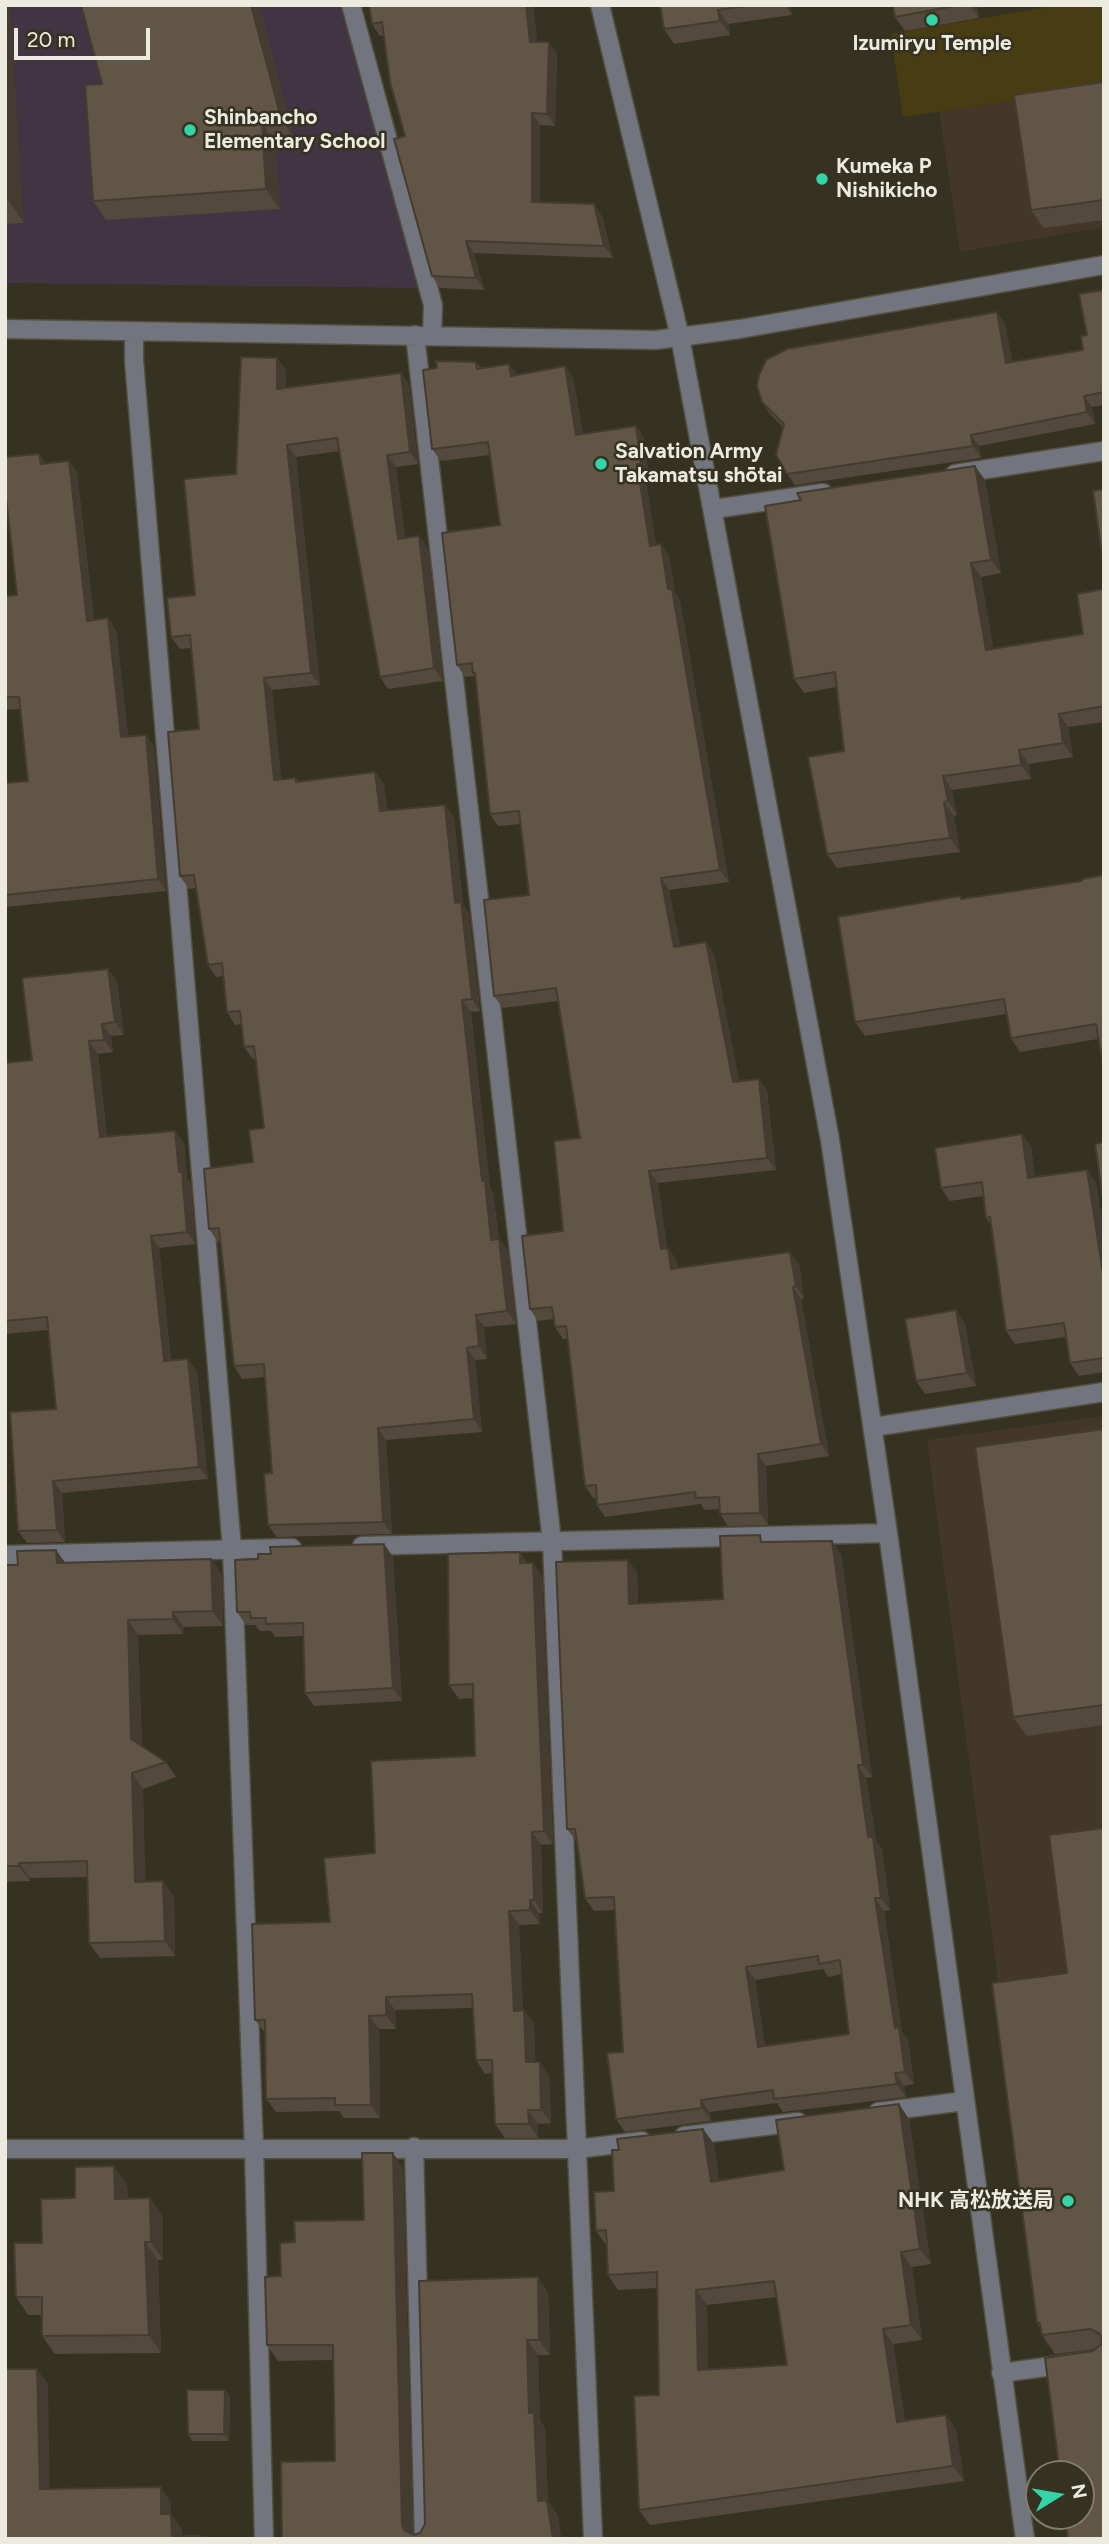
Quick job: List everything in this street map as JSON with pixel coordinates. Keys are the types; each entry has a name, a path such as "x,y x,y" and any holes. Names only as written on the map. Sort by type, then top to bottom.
{"street":[{"path":"351,5 433,305 424,335 552,1542 593,2539"},
{"path":"600,5 680,337 830,1140 888,1533 1025,2539"},
{"path":"5,330 656,340 740,329 1104,265"},
{"path":"134,332 135,374 232,1549 254,2149 264,2539"},
{"path":"941,476 1104,452"},
{"path":"714,509 845,490"},
{"path":"873,1427 1104,1392"},
{"path":"351,1547 888,1533"},
{"path":"5,1555 310,1548"},
{"path":"863,2114 965,2101"},
{"path":"5,2149 577,2149 810,2120"},
{"path":"414,2147 424,2539"},
{"path":"1001,2373 1104,2359"}],"shaded area":[{"name":"Shinbancho Elementary School","path":"5,5 342,5 418,288 5,283"},
{"path":"1059,5 1104,5 1104,87 903,117 891,34"},
{"path":"1104,87 1104,227 960,252 939,111"},
{"path":"1104,1416 1104,2339 1046,2346 927,1440"}],"building":[{"path":"81,5 251,5 281,118 262,123 266,189 93,201 85,85 102,84"},
{"path":"369,5 526,5 530,42 549,42 547,114 532,113 532,202 594,204 604,246 466,241 476,278 432,276 394,139 405,136 390,82 382,22 372,24"},
{"path":"660,5 753,5 718,10 720,21 664,29"},
{"path":"893,5 960,5 895,17"},
{"path":"1104,82 1104,200 1031,210 1014,95"},
{"path":"5,151 8,200 5,200"},
{"path":"1104,290 1104,392 1084,396 1087,412 971,435 973,446 787,474 776,455 784,424 762,402 757,386 766,360 787,349 997,312 1006,363 1083,350 1081,336 1087,335 1079,294"},
{"path":"241,357 277,358 277,389 401,373 410,452 387,455 398,539 419,536 434,668 380,677 337,438 287,445 311,673 264,678 274,780 296,778 296,782 375,772 380,811 445,805 455,903 461,902 472,999 462,1000 482,1181 485,1181 491,1240 499,1239 507,1311 476,1315 479,1346 467,1348 474,1419 378,1428 383,1522 268,1525 264,1474 272,1473 264,1364 234,1366 219,1228 209,1229 204,1169 253,1162 249,1130 264,1128 254,1046 244,1047 240,1011 227,1012 222,963 208,965 194,875 180,876 168,732 199,729 190,635 171,637 167,598 195,595 184,479 236,474"},
{"path":"436,361 476,362 477,369 509,364 511,376 565,366 576,435 636,426 641,464 637,464 650,546 661,544 668,589 672,589 720,870 661,878 674,947 706,942 733,1082 759,1079 767,1158 649,1171 661,1249 668,1248 671,1269 790,1252 796,1286 793,1287 821,1444 758,1454 760,1513 720,1514 719,1497 696,1498 695,1492 597,1505 596,1485 585,1486 566,1326 555,1327 552,1307 530,1309 522,1236 563,1231 554,1141 580,1138 556,988 494,996 484,900 529,895 519,811 490,814 475,673 472,663 457,665 442,533 500,525 488,442 432,449 423,370 437,368"},
{"path":"39,454 41,464 69,461 87,621 108,618 121,737 146,735 158,879 5,895 5,783 28,781 19,697 5,697 5,596 17,595 5,489 5,457"},
{"path":"975,466 991,560 971,563 986,650 1083,634 1077,594 1104,589 1104,706 1059,714 1063,743 1019,750 1021,765 943,776 948,801 944,802 950,838 827,854 808,757 844,751 835,672 794,679 765,506 801,500 797,493"},
{"path":"1104,489 1104,568 1093,491"},
{"path":"1104,875 1104,1069 1096,1024 1011,1038 1004,999 855,1022 838,917 960,896 961,899 1082,881"},
{"path":"108,969 115,1022 102,1024 104,1040 89,1041 100,1137 175,1131 179,1172 182,1171 187,1232 151,1236 164,1361 188,1359 199,1467 53,1481 57,1530 18,1531 10,1412 56,1409 47,1317 5,1321 5,1063 32,1060 22,978"},
{"path":"1022,1134 1028,1178 1087,1170 1104,1280 1104,1358 1070,1363 1064,1323 1006,1331 990,1217 986,1218 982,1182 941,1188 935,1148"},
{"path":"1104,1142 1104,1193 1102,1193 1095,1144"},
{"path":"956,1310 967,1373 916,1381 905,1319"},
{"path":"1104,1429 1104,1705 1013,1717 975,1447"},
{"path":"760,1535 761,1542 832,1541 863,1765 858,1765 868,1837 873,1837 881,1898 875,1898 895,2028 899,2027 905,2072 895,2073 897,2084 774,2099 773,2090 701,2100 702,2108 616,2119 607,2053 623,2052 614,1897 585,1898 575,1829 567,1829 556,1562 628,1560 629,1604 723,1599 720,1536","holes":["818,1956 819,1964 840,1960 849,2034 758,2047 746,1967"]},
{"path":"384,1544 393,1688 305,1693 303,1623 266,1624 266,1618 251,1618 250,1612 237,1612 235,1560 258,1559 258,1554 271,1554 270,1547"},
{"path":"56,1550 57,1563 211,1559 213,1611 173,1612 173,1619 128,1620 131,1739 166,1762 132,1773 135,1882 163,1881 165,1941 89,1943 87,1861 19,1863 19,1866 5,1866 5,1565 18,1565 17,1551"},
{"path":"520,1552 520,1563 533,1563 544,1831 532,1832 534,1900 530,1900 530,1910 509,1911 514,2011 524,2010 526,2062 540,2062 541,2110 528,2110 529,2124 495,2124 492,2060 476,2060 472,1994 386,1997 386,2015 369,2016 371,2105 335,2105 335,2098 266,2099 265,2020 255,2020 252,1924 330,1922 324,1858 375,1853 371,1761 475,1756 473,1684 449,1685 448,1554"},
{"path":"1104,1828 1104,2539 1068,2539 1067,2530 1095,2530 1095,2460 1058,2460 1045,2358 1093,2351 1101,2345 1102,2339 1099,2333 1090,2329 1042,2335 1040,2323 1037,2323 992,1983 1067,1973 1049,1835"},
{"path":"899,2104 920,2249 901,2252 911,2325 883,2329 897,2422 946,2415 953,2466 639,2510 634,2396 659,2395 657,2272 608,2275 606,2230 596,2231 594,2192 614,2191 612,2150 619,2150 617,2139 703,2129 711,2182 784,2170 776,2120","holes":["774,2281 787,2365 698,2370 696,2290"]},
{"path":"362,2153 393,2153 404,2530 413,2535 420,2533 425,2524 419,2281 538,2277 539,2340 527,2340 529,2413 534,2413 538,2501 547,2501 553,2539 282,2539 281,2462 335,2461 333,2345 267,2345 265,2277 281,2276 280,2243 295,2242 294,2221 364,2220"},
{"path":"114,2166 115,2199 150,2198 151,2242 145,2242 149,2335 42,2336 42,2297 16,2297 14,2243 42,2243 41,2199 75,2198 75,2167"},
{"path":"5,2369 37,2369 40,2489 161,2487 161,2514 171,2514 172,2536 201,2536 201,2539 5,2539"},
{"path":"187,2390 225,2390 224,2434 188,2434"}],"place":[{"name":"Izumiryu Temple","path":"932,20"},
{"name":"Shinbancho Elementary School","path":"190,130"},
{"name":"Kumeka P Nishikicho","path":"822,179"},
{"name":"Salvation Army Takamatsu shōtai","path":"601,464"},
{"name":"NHK 高松放送局","path":"1068,2201"}]}
